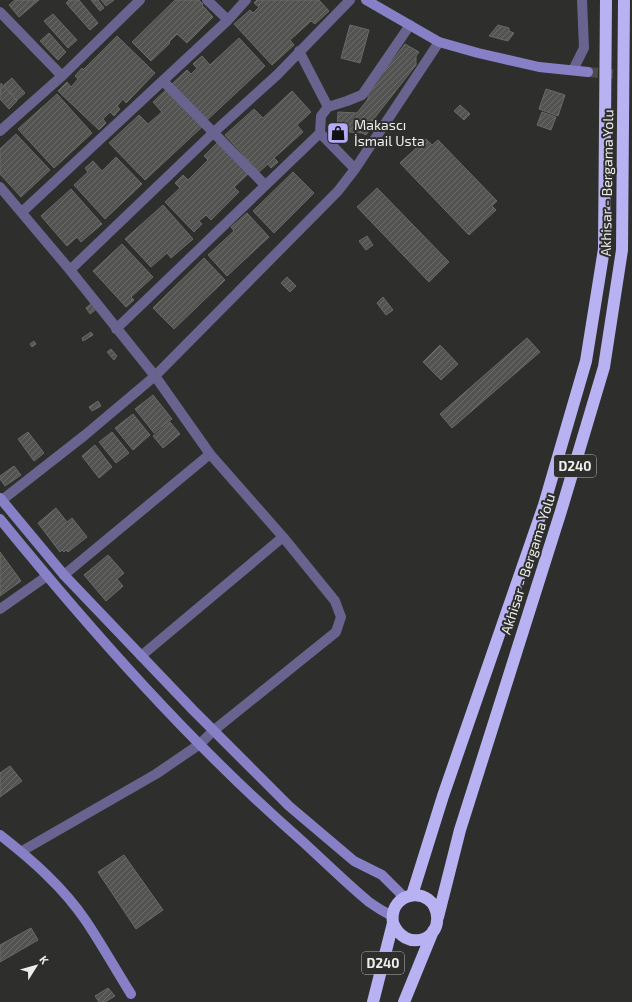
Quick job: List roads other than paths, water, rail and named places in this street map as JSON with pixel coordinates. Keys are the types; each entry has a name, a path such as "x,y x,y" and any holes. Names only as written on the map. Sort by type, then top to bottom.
{"highway":[{"name":"Akhisar - Bergama Yolu","path":"373,1002 394,908 408,896 544,505 586,361 604,249 606,0"},
{"name":"Akhisar - Bergama Yolu","path":"404,1002 437,924 460,830 561,511 604,367 622,250 624,0"},
{"path":"408,896 419,896 426,898 432,903 438,917"},
{"path":"392,920 400,936 414,941 422,940 434,931"}],"main road":[{"path":"366,0 439,42 478,53 539,67 588,72"},
{"path":"1,499 64,575 213,731 289,806 354,861 382,875 408,896"},
{"path":"0,519 47,576 158,700 200,744 270,813 392,920"},
{"path":"0,835 22,851 57,885 86,921 131,994"}],"street":[{"path":"0,132 62,76 140,0"},
{"path":"207,0 228,20"},
{"path":"22,212 228,20 246,0"},
{"path":"70,270 213,133 277,75 350,0"},
{"path":"573,70 584,48 582,0"},
{"path":"0,12 62,76"},
{"path":"116,329 320,133 321,116 328,107 362,95 410,25"},
{"path":"1,499 85,435 155,376 338,191 355,169 439,42"},
{"path":"299,51 328,107"},
{"path":"163,81 265,185"},
{"path":"320,133 355,169"},
{"path":"0,187 70,270 155,376 210,454 283,537 335,601 341,617 336,632 213,731 200,744 156,774 22,851"},
{"path":"64,575 210,454"},
{"path":"141,656 283,537"},
{"path":"0,609 47,576"}],"tunnel":[{"path":"588,72 632,76"}],"place":[{"name":"Makascı İsmail Usta","path":"338,133"}]}
